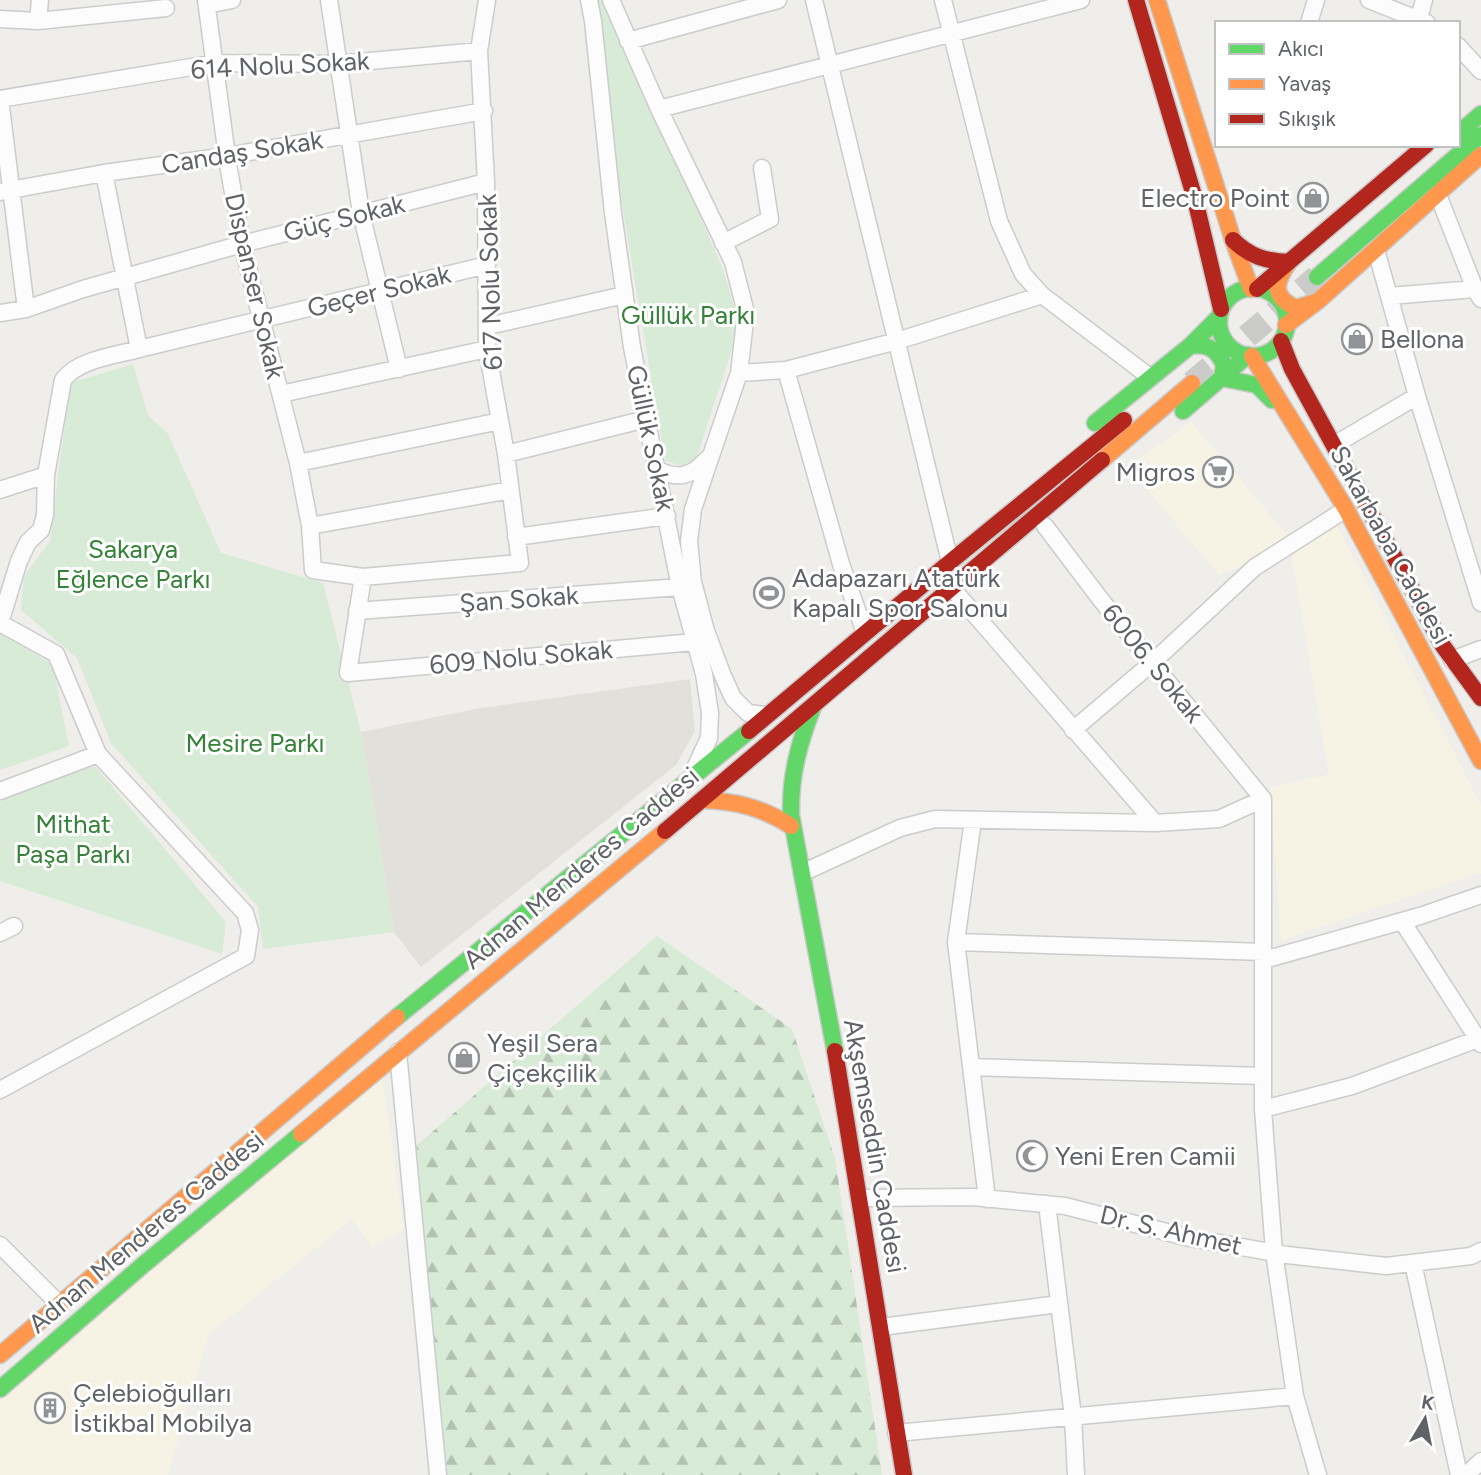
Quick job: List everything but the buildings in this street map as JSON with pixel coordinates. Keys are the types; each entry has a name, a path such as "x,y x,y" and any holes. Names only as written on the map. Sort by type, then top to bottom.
{"main road":[{"path":"1136,0 1195,199 1220,313 1220,329 1231,348 1250,356"},
{"path":"974,568 1003,558 1250,356 1263,354 1281,341 1286,325 1283,308 1273,295 1254,289 1233,240 1157,0"},
{"path":"1460,119 1481,104"},
{"path":"1460,132 1481,114"},
{"path":"1444,147 1312,272 1481,135"},
{"path":"953,559 973,526 1191,346 1233,295 1254,289 1289,262 1424,147"},
{"path":"1286,325 1318,301 1481,155"},
{"path":"1233,240 1242,250 1265,261 1289,262"},
{"path":"1289,262 1277,280 1277,291 1286,304 1296,308 1318,301"},
{"name":"Sakarbaba Caddesi","path":"1281,341 1292,369 1452,660 1481,698"},
{"path":"1191,346 1201,344 1216,349 1224,365 1222,378"},
{"name":"Sakarbaba Caddesi","path":"1250,356 1346,509 1481,761"},
{"name":"Adnan Menderes Caddesi","path":"0,1355 388,1024 686,785 953,559 1190,376 813,707 108,1294 0,1389"},
{"path":"1222,378 1258,385 1291,418"},
{"name":"Akşemseddin Caddesi","path":"813,707 793,762 789,800 791,826 802,873 860,1198 904,1475"},
{"path":"703,800 752,805 791,826"}],"street":[{"path":"38,21 40,0"},
{"path":"206,2 232,0"},
{"path":"329,0 362,213 399,369"},
{"name":"617 Nolu Sokak","path":"363,577 520,563 506,454 487,349 484,111 478,51 487,0"},
{"name":"Güllük Sokak","path":"589,0 624,295 680,587 706,687 710,713 709,738 701,760 686,785"},
{"name":"Güllük Sokak","path":"611,0 659,110 733,262 746,313 739,373 693,509 688,541 693,582 706,631 733,698 748,713 766,715"},
{"path":"628,41 737,6 778,0"},
{"path":"814,0 953,559"},
{"path":"943,0 999,221 1023,274 1042,295 1151,378"},
{"path":"659,110 1081,0"},
{"path":"1310,21 1316,0"},
{"path":"1369,0 1423,21 1424,0"},
{"name":"Dispanser Sokak","path":"206,2 242,244 298,463 310,526 313,570 363,577"},
{"path":"0,19 38,21 166,8"},
{"path":"1460,48 1481,71"},
{"name":"614 Nolu Sokak","path":"0,99 215,64 338,64 478,51"},
{"path":"0,99 5,192 26,309"},
{"name":"Candaş Sokak","path":"5,192 104,173 227,156 484,111"},
{"path":"723,243 770,219 762,168"},
{"path":"104,173 139,349"},
{"name":"Güç Sokak","path":"0,313 26,309 124,277 242,244 486,182"},
{"path":"1389,296 1478,294 1438,195"},
{"path":"1376,250 1417,396 1481,603"},
{"name":"Geçer Sokak","path":"46,475 63,380 69,373 87,363 487,265"},
{"path":"488,326 624,295"},
{"path":"739,373 786,370 897,341 1042,295"},
{"path":"281,394 487,349"},
{"path":"786,370 841,564 865,634"},
{"path":"1334,445 1417,396"},
{"path":"506,454 646,419"},
{"path":"298,463 500,421"},
{"path":"658,470 683,477 696,471 711,455"},
{"path":"0,490 46,475 46,504 41,530 28,542 19,561 0,623 56,654 98,754 246,913 250,930 246,956 0,1090"},
{"path":"310,526 510,490"},
{"path":"1073,730 1153,662 1255,567 1346,509"},
{"path":"516,537 667,516"},
{"name":"6006. Sokak","path":"1045,526 1101,600 1263,799"},
{"path":"358,611 363,577"},
{"name":"Şan Sokak","path":"358,611 680,587"},
{"path":"951,587 1155,822"},
{"name":"609 Nolu Sokak","path":"358,611 348,673 694,642"},
{"path":"1452,660 1481,649"},
{"path":"0,792 98,754"},
{"path":"802,873 900,828 935,819 1155,822 1219,819 1263,799 1262,1076 1274,1252 1295,1396 1318,1475"},
{"path":"973,820 956,942 987,1199"},
{"path":"956,942 1264,956 1402,920 1481,895"},
{"path":"1263,1110 1352,1086 1480,1042 1402,920"},
{"path":"398,1052 438,1475"},
{"path":"971,1067 1262,1076"},
{"name":"Dr. S. Ahmet","path":"860,1198 987,1199 1065,1206 1190,1238 1386,1266 1471,1256 1481,1251"},
{"path":"1048,1204 1073,1417 1076,1475"},
{"path":"0,1245 60,1305"},
{"path":"1413,1263 1459,1475"},
{"path":"881,1328 1059,1304"},
{"path":"896,1433 1295,1396"},
{"path":"1466,1475 1481,1461"}],"shaded area":[{"path":"1191,422 1285,532 1290,546 1332,516 1481,805 1481,873 1281,940 1270,788 1329,774 1290,547 1219,575 1128,467"},
{"path":"690,679 695,731 676,765 421,967 394,932 361,732 481,708"},
{"path":"382,1077 404,1229 372,1246 352,1219 209,1334 168,1475 0,1475 0,1390"}],"green space":[{"name":"Güllük Parkı","path":"599,0 605,0 723,269 736,312 733,346 696,460 683,466 665,461 617,175"},
{"path":"133,364 148,415 168,434 221,553 323,583 361,732 394,932 263,949 258,907 111,743 77,658 21,610 24,576 50,541 70,383"},
{"path":"0,632 53,665 69,746 0,770"},
{"name":"Mithat Paşa Parkı","path":"96,767 226,922 222,954 0,881 0,801 71,770"},
{"path":"657,936 792,1029 835,1158 882,1475 441,1475 431,1401 416,1146"}],"tunnel":[{"path":"1192,383 1317,277"}],"traffic: fast":[{"path":"1460,132 1481,114"},
{"path":"1317,277 1481,135"},
{"path":"1253,288 1266,291 1277,298 1284,309 1287,322 1284,335 1277,346 1266,353 1253,356 1240,353 1229,346 1222,335 1219,322 1222,309 1229,298 1240,291 1253,288"},
{"path":"1095,423 1190,346 1219,317"},
{"path":"1190,346 1202,345 1215,351 1224,365 1222,378"},
{"path":"1183,411 1248,355"},
{"path":"1222,378 1257,385 1272,400"},
{"path":"813,707 796,760 791,815 835,1051"},
{"path":"397,1017 749,731"},
{"path":"0,1389 143,1265 301,1134"}],"traffic: slow":[{"path":"1157,0 1251,289"},
{"path":"1286,325 1318,301 1481,155"},
{"path":"1287,265 1278,284 1283,299 1296,308 1318,301"},
{"path":"1252,356 1346,509 1481,761"},
{"path":"1102,460 1192,383"},
{"path":"703,800 749,807 770,814 791,826"},
{"path":"301,1134 665,831"},
{"path":"0,1355 397,1017"}],"traffic: jam":[{"path":"1136,0 1195,199 1221,309"},
{"path":"1257,289 1424,147"},
{"path":"1233,240 1259,257 1289,262"},
{"path":"1281,341 1292,369 1443,646 1481,698"},
{"path":"749,731 1124,420"},
{"path":"665,831 1102,460"},
{"path":"835,1051 904,1475"}],"place":[{"name":"Electro Point","path":"1313,198"},
{"name":"Bellona","path":"1357,339"},
{"name":"Migros","path":"1218,472"},
{"name":"Adapazarı Atatürk Kapalı Spor Salonu","path":"769,593"},
{"name":"Yeşil Sera Çiçekçilik","path":"464,1058"},
{"name":"Yeni Eren Camii","path":"1032,1156"},
{"name":"Çelebioğulları İstikbal Mobilya","path":"50,1408"}],"park label":[{"name":"Sakarya Eğlence Parkı","path":"133,564"},
{"name":"Mesire Parkı","path":"255,743"}]}
